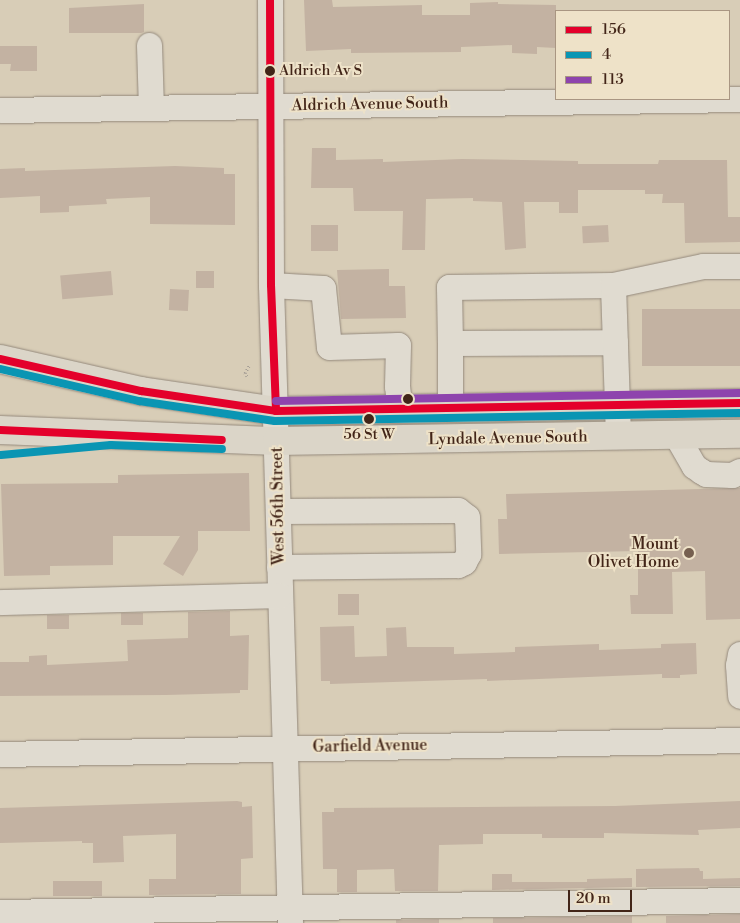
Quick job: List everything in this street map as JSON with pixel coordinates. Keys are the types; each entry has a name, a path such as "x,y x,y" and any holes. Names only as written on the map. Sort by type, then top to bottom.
{"main road":[{"name":"Lyndale Avenue South","path":"0,359 109,385 190,400 276,411 740,403"},
{"path":"0,430 111,435"},
{"name":"Lyndale Avenue South","path":"111,435 277,441 740,434"},
{"path":"0,445 111,435"}],"street":[{"name":"West 56th Street","path":"270,0 271,285 290,915"},
{"path":"149,45 151,108"},
{"name":"Aldrich Avenue South","path":"0,110 662,100"},
{"path":"450,409 449,287 613,285 703,266 740,266"},
{"path":"271,285 324,288 329,347 398,345 397,386 400,410"},
{"path":"613,285 618,436"},
{"path":"450,343 615,342"},
{"path":"676,435 694,466 706,474 732,474 740,471"},
{"path":"278,511 458,510 466,517 468,554 464,562 458,566 279,567"},
{"path":"0,602 280,595"},
{"path":"740,654 738,665 740,696"},
{"name":"Garfield Avenue","path":"0,754 740,740"},
{"path":"0,912 290,915 740,900"}],"building":[{"path":"304,0 332,0 333,7 422,5 422,15 470,15 470,3 498,2 498,4 556,5 555,48 537,47 537,54 512,53 512,45 461,47 461,52 351,53 351,49 306,51"},
{"path":"144,4 144,32 69,33 69,8"},
{"path":"0,46 37,46 37,71 10,71 11,64 0,64"},
{"path":"312,148 336,148 336,160 383,159 383,162 462,159 578,161 578,164 658,164 659,160 727,160 728,217 740,217 740,242 685,243 684,203 662,203 663,194 645,194 645,190 578,190 578,213 559,213 559,202 524,202 526,248 505,250 502,202 473,201 473,198 426,199 425,250 402,250 403,211 354,211 353,188 311,188"},
{"path":"175,166 224,168 224,174 235,174 235,225 150,224 150,197 106,199 107,204 69,206 69,212 40,213 40,196 0,198 0,169 25,168 25,171"},
{"path":"311,225 338,225 338,251 311,251"},
{"path":"608,225 609,242 583,243 582,226"},
{"path":"389,269 389,286 405,286 406,318 341,319 337,270"},
{"path":"111,271 113,295 62,299 60,275"},
{"path":"196,271 214,271 214,288 196,288"},
{"path":"170,289 189,290 188,311 169,310"},
{"path":"642,309 740,309 740,366 642,366"},
{"path":"249,473 250,531 198,531 198,550 183,576 163,564 180,536 113,536 113,565 50,566 50,575 4,576 1,484 118,483 118,475"},
{"name":"Mount Olivet Home","path":"740,488 740,619 706,620 705,571 672,572 673,614 631,614 630,595 638,595 638,551 499,554 498,519 507,519 506,494"},
{"path":"338,594 359,594 359,615 338,615"},
{"path":"230,611 230,636 249,635 248,690 240,690 240,693 0,696 0,662 29,662 29,656 47,655 47,665 128,661 127,640 188,638 188,612"},
{"path":"121,613 143,613 143,625 121,625"},
{"path":"47,615 69,615 69,629 47,629"},
{"path":"354,626 355,657 387,656 386,628 406,627 407,647 454,647 454,654 515,652 515,647 599,644 599,650 661,648 661,644 696,643 697,674 680,675 680,678 662,678 662,674 487,681 487,679 330,684 330,681 321,681 320,627"},
{"path":"740,801 740,828 698,830 699,835 604,833 604,838 542,838 542,834 483,834 483,844 439,845 438,891 395,891 394,869 357,870 357,892 337,892 337,869 323,869 322,812 334,812 334,808 615,806"},
{"path":"242,802 242,807 252,806 253,858 241,859 241,894 149,895 149,879 176,879 176,834 123,836 124,862 93,863 93,843 82,843 82,841 0,843 0,808"},
{"path":"699,868 700,871 703,871 703,879 740,878 740,886 636,887 636,869"},
{"path":"492,874 512,874 512,882 587,882 587,879 632,878 632,887 492,890"},
{"path":"53,881 102,881 102,896 53,896"},
{"path":"740,914 740,923 666,923 666,916"},
{"path":"632,916 632,923 493,923 493,918"},
{"path":"439,919 439,923 396,923 396,920"}],"transit line":[{"name":"156","path":"270,0 271,285 276,411"},
{"name":"156","path":"0,359 141,391 276,411 740,403"},
{"name":"4","path":"0,369 139,401 275,421 740,413"},
{"name":"113","path":"276,401 740,393"},
{"name":"156","path":"0,430 222,440"},
{"name":"4","path":"1,455 111,445 222,449"}],"place":[{"name":"Aldrich Av S","path":"270,71"},
{"name":"56 St W","path":"369,419"},
{"name":"Mount Olivet Home","path":"689,553"}]}
